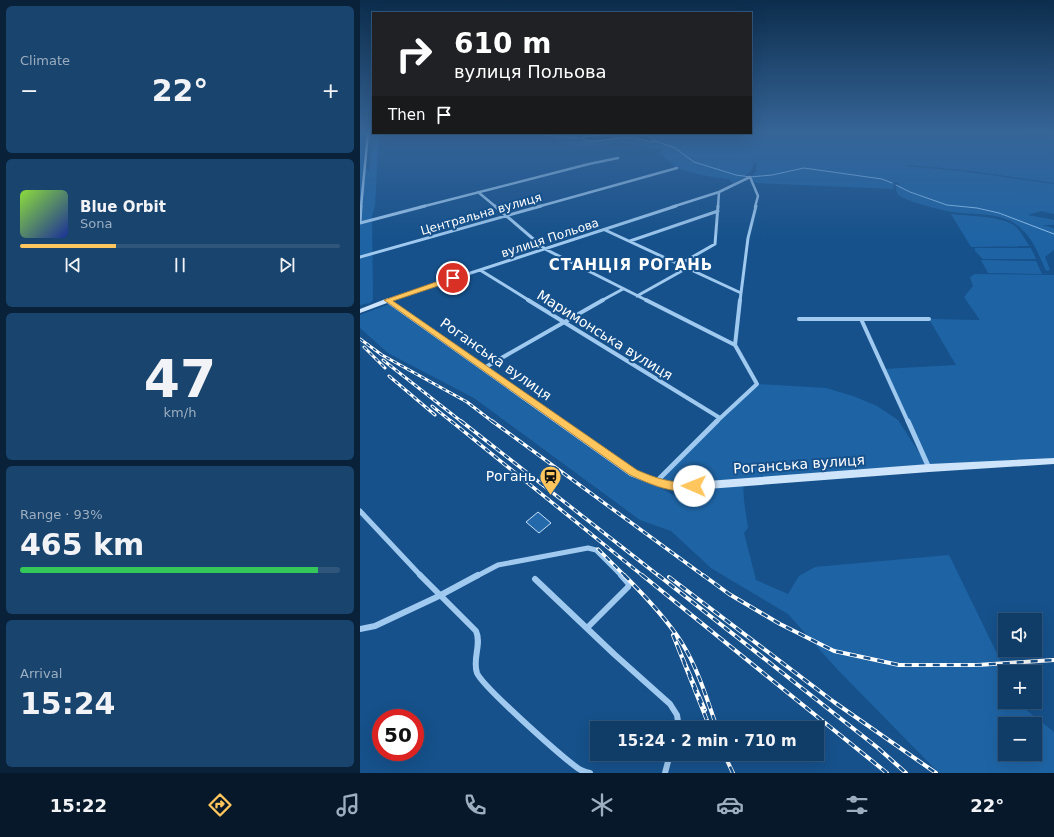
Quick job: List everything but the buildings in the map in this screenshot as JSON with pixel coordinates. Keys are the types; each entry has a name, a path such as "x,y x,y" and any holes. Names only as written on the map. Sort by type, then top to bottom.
{"street":[{"path":"365,169 360,223 569,169"},
{"name":"Центральна вулиця","path":"360,257 673,169"},
{"name":"вулиця Польова","path":"388,300 719,192 750,177 758,196 748,238 741,292"},
{"path":"478,192 545,249 735,345 757,384 720,418 656,482"},
{"path":"680,264 715,244 719,192"},
{"path":"630,242 718,211"},
{"path":"605,230 741,292 735,345"},
{"path":"637,296 687,268"},
{"name":"Маримонська вулиця","path":"480,270 720,418"},
{"path":"484,368 623,289"},
{"path":"360,311 388,300"},
{"name":"Роганська вулиця","path":"388,300 633,473 656,482 681,487 929,468 1054,461"},
{"path":"798,319 929,319"},
{"path":"861,319 929,468"},
{"path":"360,511 439,596 476,631 479,638 476,655 477,673 489,689 564,757 580,770 590,773"},
{"path":"360,629 375,626 439,596 498,565 579,549 593,549 596,550 629,584 628,587 587,628"},
{"path":"535,579 614,654 670,704 677,715 678,721"},
{"path":"665,773 667,761"}],"shaded area":[{"path":"360,169 367,169 369,172 369,169 377,169 375,206 372,216 373,300 370,303 360,305"},
{"path":"680,169 752,169 749,174 733,183 729,179"},
{"path":"756,169 940,169 1054,184 1054,214 1041,211 1028,215 1054,220 1054,225 1042,225 1054,228 1054,250 1045,257 1050,270 1046,271 1027,235 1022,229 1010,221 994,216 952,212 917,203 899,195 896,188 900,184 895,182 893,189 757,183 752,181 750,177 756,172"},
{"path":"954,169 1054,169 1054,183"},
{"path":"951,214 1002,220 1015,226 1030,246 971,247"},
{"path":"975,248 1031,248 1036,259 983,259 975,251"},
{"path":"981,260 1036,261 1042,274 988,273"},
{"path":"975,274 1054,275 1054,461 743,483 748,528 744,533 756,580 788,594 799,576 815,567 949,555 1003,665 998,665 998,709 1025,709 1035,717 998,717 998,761 1042,761 1042,722 1054,732 1054,773 939,773 837,669 788,614 711,568 671,531 640,520 474,398 388,353 360,328 360,315 392,303 633,473 675,496 681,487 656,482 757,384 826,388 853,396 877,406 898,420 927,465 883,369 956,365 929,319 980,320 964,297 973,286 970,277"}],"waterway":[{"path":"717,169 736,175 750,177 772,175 799,169"},
{"path":"812,169 882,179 892,183"},
{"path":"896,185 910,192 947,205 977,208 999,213 1054,234"}],"railway":[{"path":"360,339 382,355 467,402 493,422"},
{"path":"364,347 385,368"},
{"path":"383,360 462,422"},
{"path":"389,376 435,415"},
{"path":"432,406 452,422"},
{"path":"451,421 643,576"},
{"path":"461,421 659,576"},
{"path":"492,421 704,576"},
{"path":"598,549 640,591 682,643 688,653 706,695 715,721"},
{"path":"642,575 887,773"},
{"path":"658,575 878,748 906,773"},
{"path":"703,575 729,594 780,624 834,651 899,665 978,665 1054,660"},
{"path":"669,577 834,702 936,773"},
{"path":"673,635 707,721"},
{"path":"677,645 705,710"},
{"path":"727,761 733,773"}],"place":[{"name":"Рогань","path":"551,496"}],"district":[{"name":"СТАНЦІЯ РОГАНЬ","path":"631,265"}],"route":[{"path":"453,278 388,300 633,473 656,482 681,487 694,486"}]}
